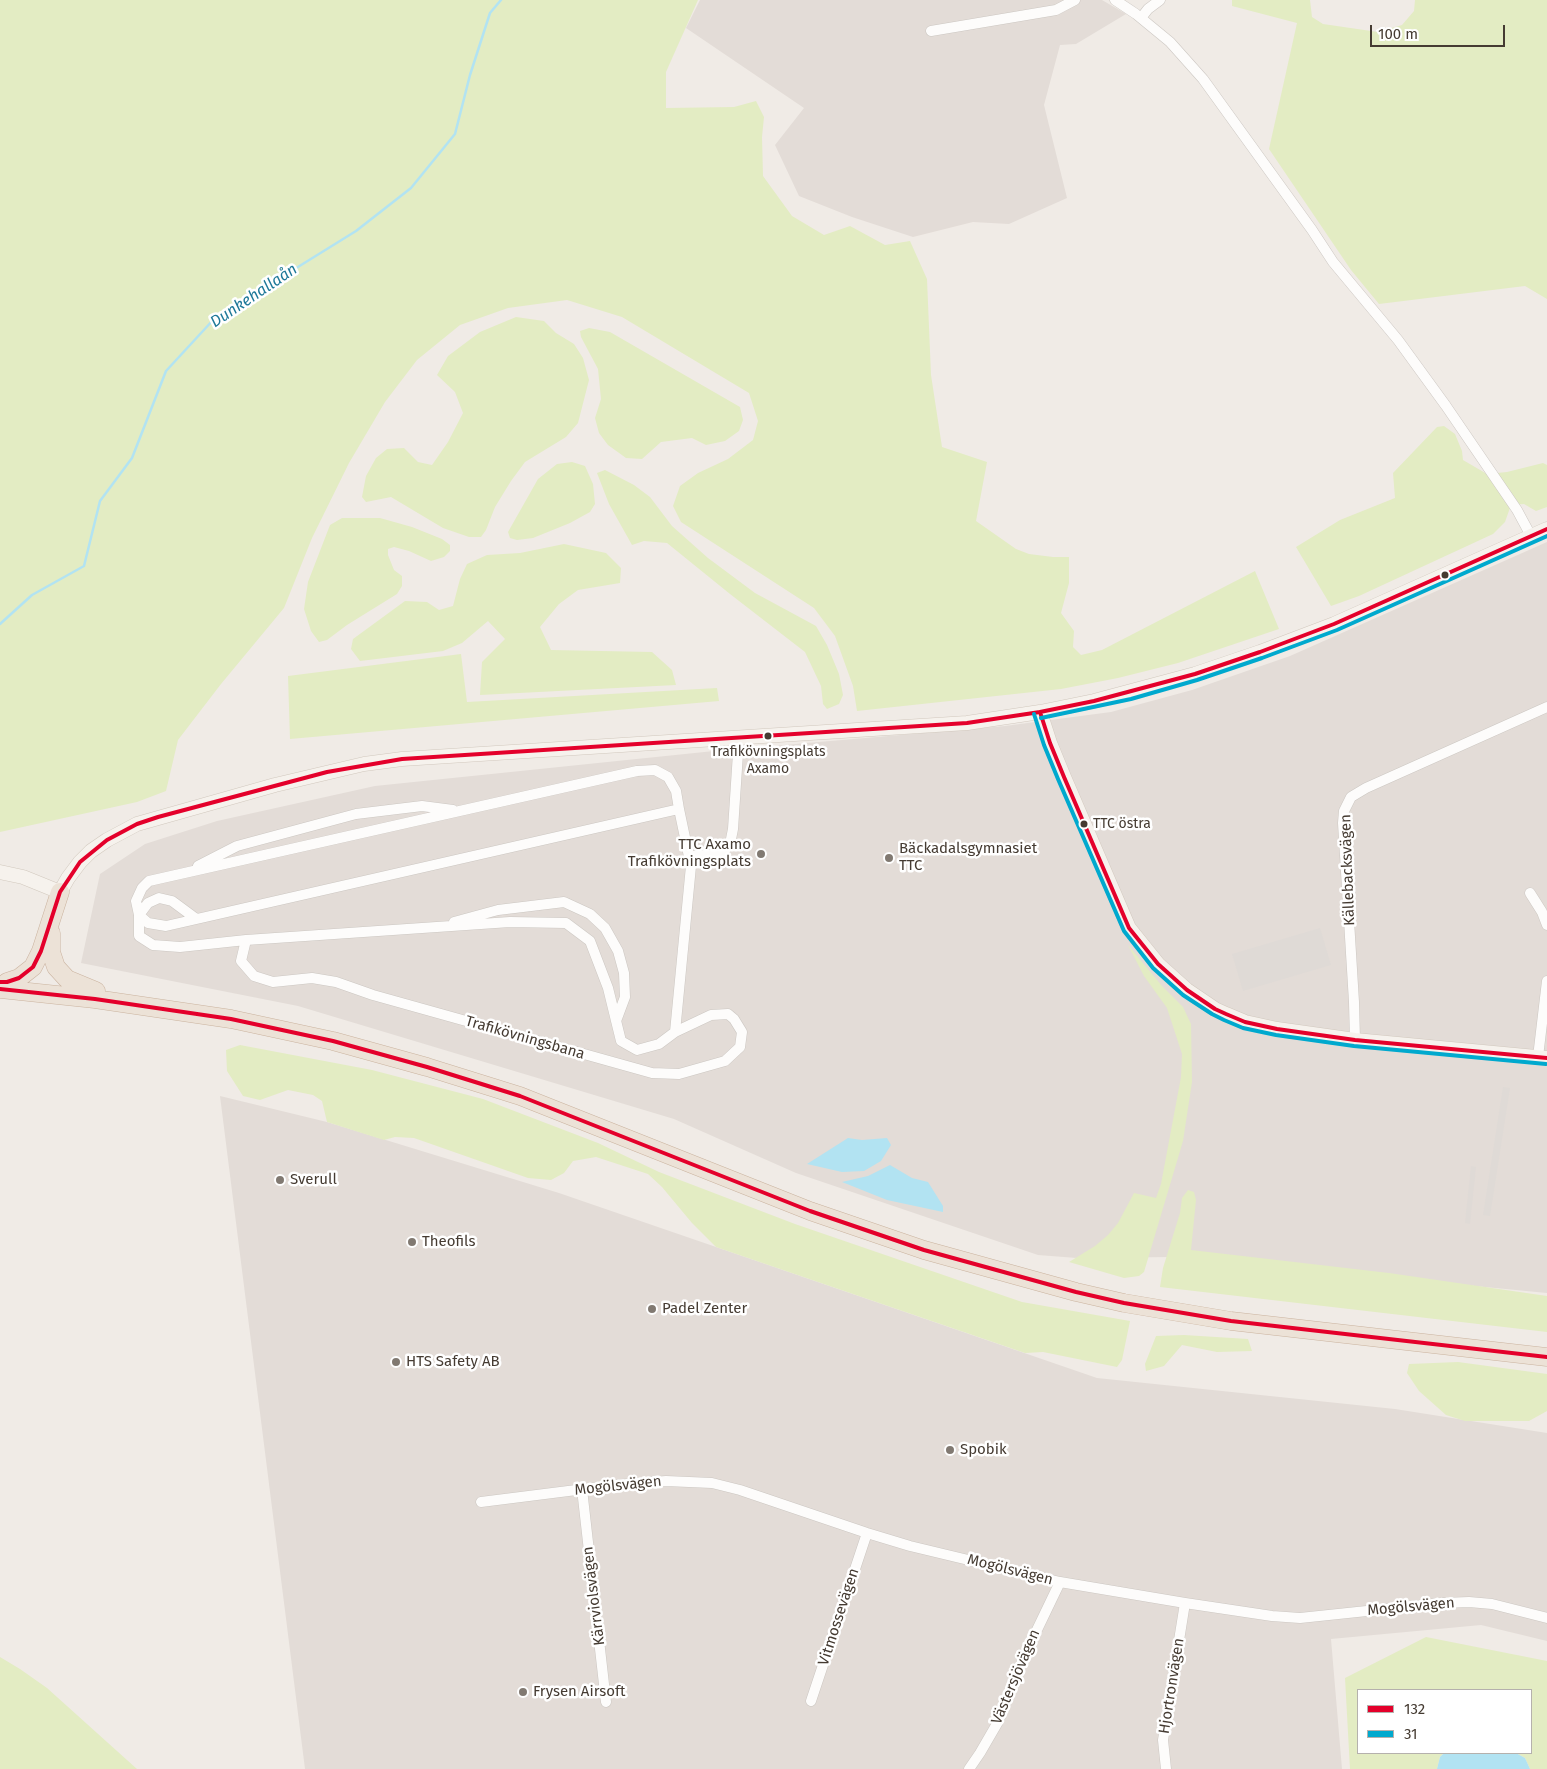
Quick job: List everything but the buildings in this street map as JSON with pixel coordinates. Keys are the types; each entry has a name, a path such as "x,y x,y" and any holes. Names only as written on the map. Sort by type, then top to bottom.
{"highway":[{"path":"2,984 19,978 32,967 41,951 60,892"},
{"path":"51,922 51,952 56,967 67,979 96,991"},
{"path":"2,984 96,991 232,1012 334,1034 430,1060 522,1089 869,1224 1051,1277 1165,1302 1233,1313 1547,1348"},
{"path":"2,984 230,1020 333,1041 427,1067 520,1096 810,1211 924,1250 1076,1292 1231,1321 1547,1357"}],"street":[{"path":"931,31 1056,10 1075,0"},
{"path":"1115,0 1142,18 1170,42 1203,79 1333,262 1398,340 1441,398 1517,510 1531,536"},
{"path":"1142,18 1148,9 1160,0"},
{"path":"0,872 23,877 60,892 80,862 91,851 106,840 137,824 328,772 402,759 967,723 1040,712 1128,693 1195,674 1334,624 1547,529"},
{"name":"Källebacksvägen","path":"1355,1040 1343,823 1344,811 1351,797 1366,788 1547,707"},
{"path":"1040,712 1064,778 1129,928 1158,964 1187,990 1215,1009 1241,1020 1277,1029 1355,1040 1543,1057 1547,981"},
{"path":"689,856 722,854 730,844 739,738"},
{"name":"Trafikövningsbana","path":"246,940 241,961 254,976 273,982 312,978 336,982 373,995 652,1074 679,1074 725,1061 740,1047 742,1032 728,1014 711,1015 675,1032 659,1044 637,1050 621,1041 608,988 590,941 566,923 510,922 246,940 180,947 153,945 139,936 139,915 136,902 142,888 149,881 637,771 655,770 668,776 676,791 691,866 675,1032"},
{"name":"Trafikövningsbana","path":"184,873 237,846 356,814 422,806 462,810"},
{"path":"195,918 172,901 159,898 148,903 139,915 148,923 166,926 679,809"},
{"path":"1530,893 1542,912 1547,925"},
{"name":"Trafikövningsbana","path":"432,928 498,910 564,902 590,914 605,928 618,951 624,973 625,997 616,1022"},
{"name":"Mogölsvägen","path":"481,1502 666,1481 712,1483 740,1490 910,1546 1060,1582 1185,1603 1272,1616 1300,1618 1469,1602 1492,1604 1547,1618"},
{"name":"Kärrviolsvägen","path":"582,1490 606,1702"},
{"name":"Vitmossevägen","path":"812,1701 867,1533"},
{"name":"Västersjövägen","path":"969,1769 998,1722 1023,1659 1060,1582"},
{"name":"Hjortronvägen","path":"1166,1769 1163,1740 1185,1603"}],"shaded area":[{"path":"700,0 1102,0 1126,14 1076,44 1060,45 1044,105 1067,198 1009,224 973,222 913,237 852,217 799,196 775,145 804,108 686,28"},
{"path":"1547,542 1547,1293 1173,1257 1077,1258 1038,1255 796,1173 674,1119 298,1006 81,963 100,874 145,844 217,821 375,786 714,751 1005,726 1111,712 1192,690 1290,656"},
{"path":"1320,928 1331,965 1243,991 1232,954"},
{"path":"1503,1087 1510,1088 1490,1216 1483,1215"},
{"path":"220,1096 327,1122 559,1193 1097,1378 1395,1409 1547,1433 1547,1641 1481,1625 1331,1639 1342,1769 305,1769"},
{"path":"1471,1166 1476,1167 1470,1224 1465,1223"}],"green space":[{"path":"0,0 698,0 666,72 666,108 734,107 756,101 764,117 762,137 763,176 792,216 824,235 850,226 885,245 910,241 927,279 931,375 942,447 987,462 976,521 1016,549 1029,554 1069,557 1069,583 1061,613 1074,631 1073,647 1081,655 1102,650 1255,571 1279,629 1178,663 1118,678 1061,689 857,711 853,686 835,636 814,608 681,522 673,506 680,486 698,473 728,459 753,440 758,421 749,393 622,317 567,300 508,308 460,325 417,360 385,402 349,463 312,538 284,608 221,684 178,740 166,791 137,802 0,832"},
{"path":"1232,0 1310,0 1312,17 1323,24 1378,32 1402,25 1414,11 1415,0 1547,0 1547,299 1525,286 1379,304 1351,270 1269,149 1297,23 1232,6"},
{"path":"516,317 544,321 556,333 574,344 583,358 589,380 578,423 566,437 525,462 495,507 486,530 481,537 469,537 443,528 391,497 366,502 362,497 366,476 376,458 387,449 404,448 418,462 432,465 448,442 463,413 455,392 437,375 448,356 480,332"},
{"path":"589,328 610,332 740,407 743,420 739,431 725,441 706,445 692,438 661,442 642,459 626,458 608,445 599,433 595,418 601,399 598,369 581,337 580,331"},
{"path":"1444,426 1455,434 1462,451 1463,460 1487,474 1507,472 1543,463 1547,465 1547,507 1536,511 1524,504 1511,505 1505,522 1493,534 1359,596 1331,606 1296,547 1340,520 1395,498 1393,473 1437,427"},
{"path":"572,462 585,466 593,484 595,504 590,512 570,523 533,538 517,540 510,538 508,532 538,479 557,464"},
{"path":"605,470 634,485 650,497 672,526 708,558 755,593 816,626 827,645 839,674 843,695 839,704 827,709 823,704 821,686 805,652 667,543 644,541 632,545 609,504 597,473"},
{"path":"342,518 380,518 412,527 442,539 450,545 450,551 444,557 431,561 409,551 394,547 388,549 388,555 394,570 402,576 402,586 397,594 347,625 327,640 319,642 311,631 304,609 308,582 330,525"},
{"path":"564,544 606,553 621,568 620,583 578,590 559,604 540,627 551,650 652,652 672,670 676,685 480,695 482,662 505,639 488,621 462,643 443,651 360,661 351,649 353,639 405,601 427,602 439,610 453,606 460,579 467,564 487,555 520,553"},
{"path":"461,654 467,702 717,688 719,701 290,739 288,676"},
{"path":"1128,945 1162,986 1183,1007 1191,1024 1192,1082 1183,1141 1144,1272 1139,1276 1124,1278 1069,1262 1095,1246 1108,1235 1118,1223 1134,1193 1156,1198 1161,1184 1181,1077 1182,1054 1167,1008 1144,976"},
{"path":"240,1045 372,1070 483,1099 598,1143 659,1172 795,1224 1022,1302 1130,1321 1122,1360 1117,1367 1043,1352 1025,1353 716,1247 648,1174 596,1157 573,1161 564,1173 551,1180 528,1178 414,1138 395,1137 384,1140 327,1122 322,1101 313,1095 288,1090 260,1100 243,1096 227,1071 226,1050"},
{"path":"1188,1190 1194,1192 1196,1200 1191,1250 1389,1273 1547,1296 1547,1332 1160,1287 1163,1268 1180,1213 1182,1198"},
{"path":"1184,1335 1248,1339 1252,1351 1217,1352 1182,1345 1164,1366 1146,1371 1145,1364 1156,1336"},
{"path":"1458,1362 1547,1374 1547,1411 1529,1421 1465,1421 1446,1415 1419,1391 1407,1373 1409,1364"},
{"path":"1426,1637 1547,1661 1547,1769 1530,1769 1525,1758 1518,1754 1532,1754 1532,1689 1357,1689 1357,1754 1443,1754 1440,1757 1437,1769 1350,1769 1345,1678"},
{"path":"0,1657 47,1688 137,1769 0,1769"}],"water":[{"path":"848,1138 862,1140 887,1138 891,1145 881,1161 864,1171 842,1172 807,1164"},
{"path":"890,1165 912,1178 928,1182 943,1206 943,1212 887,1200 842,1182 868,1176"},
{"path":"1443,1754 1518,1754 1525,1758 1530,1769 1437,1769 1440,1757"}],"waterway":[{"name":"Dunkehallaån","path":"0,624 32,595 84,566 100,501 132,458 166,371 214,319 356,231 411,188 455,134 470,75 490,13 501,0"}],"transit line":[{"name":"132","path":"0,982 19,978 33,967 41,951 60,892 80,862 107,840 137,824 158,817 327,772 402,759 967,723 1040,712 1094,701 1195,674 1334,624 1547,529"},
{"name":"31","path":"1041,718 1131,699 1197,680 1262,658 1337,630 1547,536"},
{"name":"132","path":"1040,712 1064,777 1129,928 1158,964 1187,990 1215,1009 1226,1014 1245,1022 1277,1029 1355,1040 1547,1058"},
{"name":"31","path":"1034,714 1058,779 1124,931 1153,968 1183,995 1224,1020 1243,1028 1276,1035 1354,1046 1546,1064"},
{"name":"132","path":"0,989 95,999 231,1019 333,1041 427,1067 520,1096 810,1211 924,1250 1076,1292 1124,1303 1231,1321 1547,1357"}],"place":[{"name":"Trafikövningsplats Axamo","path":"768,736"},
{"name":"TTC östra","path":"1084,824"},
{"name":"TTC Axamo Trafikövningsplats","path":"761,854"},
{"name":"Bäckadalsgymnasiet TTC","path":"889,858"},
{"name":"Sverull","path":"280,1180"},
{"name":"Theofils","path":"412,1242"},
{"name":"Padel Zenter","path":"652,1309"},
{"name":"HTS Safety AB","path":"396,1362"},
{"name":"Spobik","path":"950,1450"},
{"name":"Frysen Airsoft","path":"523,1692"}]}
